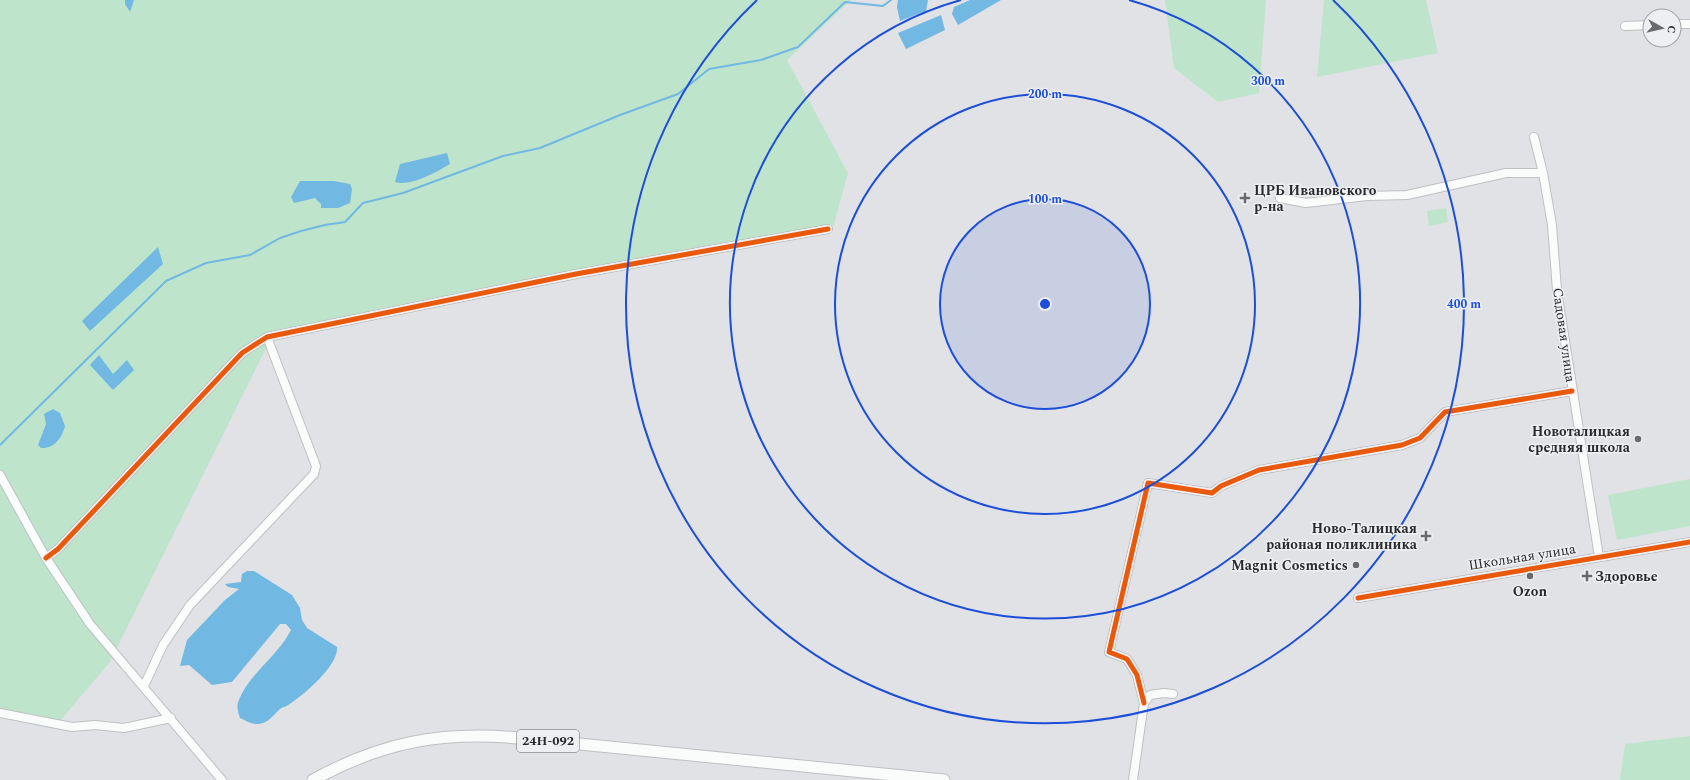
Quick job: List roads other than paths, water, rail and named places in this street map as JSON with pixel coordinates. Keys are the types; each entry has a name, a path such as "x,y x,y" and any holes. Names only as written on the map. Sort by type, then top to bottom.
{"main road":[{"name":"24Н-092","path":"313,780 330,770 381,749 433,738 470,735 518,738 944,780"}],"street":[{"path":"1625,26 1642,25"},
{"name":"Садовая улица","path":"1534,137 1543,173 1552,225 1557,290 1598,557"},
{"path":"1280,198 1306,203 1367,196 1407,195 1506,173 1543,173"},
{"path":"46,558 58,549 138,466 242,353 267,337 576,274 828,229"},
{"path":"144,686 163,645 190,605 314,474 316,466 267,337"},
{"path":"1133,780 1144,703 1137,675 1127,659 1115,656 1109,652 1148,483 1212,493 1221,486 1259,470 1402,445 1420,438 1445,412 1572,391"},
{"path":"0,475 46,558 90,624 222,780"},
{"name":"Школьная улица","path":"1358,598 1690,542"},
{"path":"1144,703 1150,695 1164,693 1173,694"},
{"path":"0,713 72,727 95,725 124,728 171,718"}],"water":[{"path":"125,0 134,0 130,12 125,4"},
{"path":"898,0 928,0 926,11 900,21 897,7"},
{"path":"970,0 1001,0 958,25 952,14 954,7"},
{"path":"941,15 945,30 906,49 898,33"},
{"path":"447,153 450,164 431,175 416,181 401,183 395,182 400,164"},
{"path":"300,181 334,181 350,184 352,189 350,203 338,208 321,208 321,204 315,198 294,203 291,197"},
{"path":"158,247 163,264 90,331 82,321"},
{"path":"99,355 113,374 127,360 134,370 113,390 90,365"},
{"path":"53,409 60,413 65,426 64,430 54,445 41,448 38,445 46,424 44,414"},
{"path":"247,571 254,571 292,595 300,608 302,620 307,628 337,647 336,654 332,662 311,687 287,706 281,708 268,720 257,724 240,718 238,702 256,673 279,648 291,630 286,624 280,624 232,682 212,685 189,665 180,666 187,640 225,600 239,589 228,587 225,584 241,582 242,574"}],"waterway":[{"path":"0,445 166,281 206,263 250,255 280,238 301,231 345,222 363,203 403,193 503,156 540,148 620,115 678,94 709,69 761,60 798,47 845,2 883,6 891,0"}],"place":[{"name":"ЦРБ Ивановского р-на","path":"1245,198"},
{"name":"Новоталицкая средняя школа","path":"1638,439"},
{"name":"Ново-Талицкая районая поликлиника","path":"1426,536"},
{"name":"Magnit Cosmetics","path":"1356,565"},
{"name":"Ozon","path":"1530,576"},
{"name":"Здоровье","path":"1587,576"}]}
